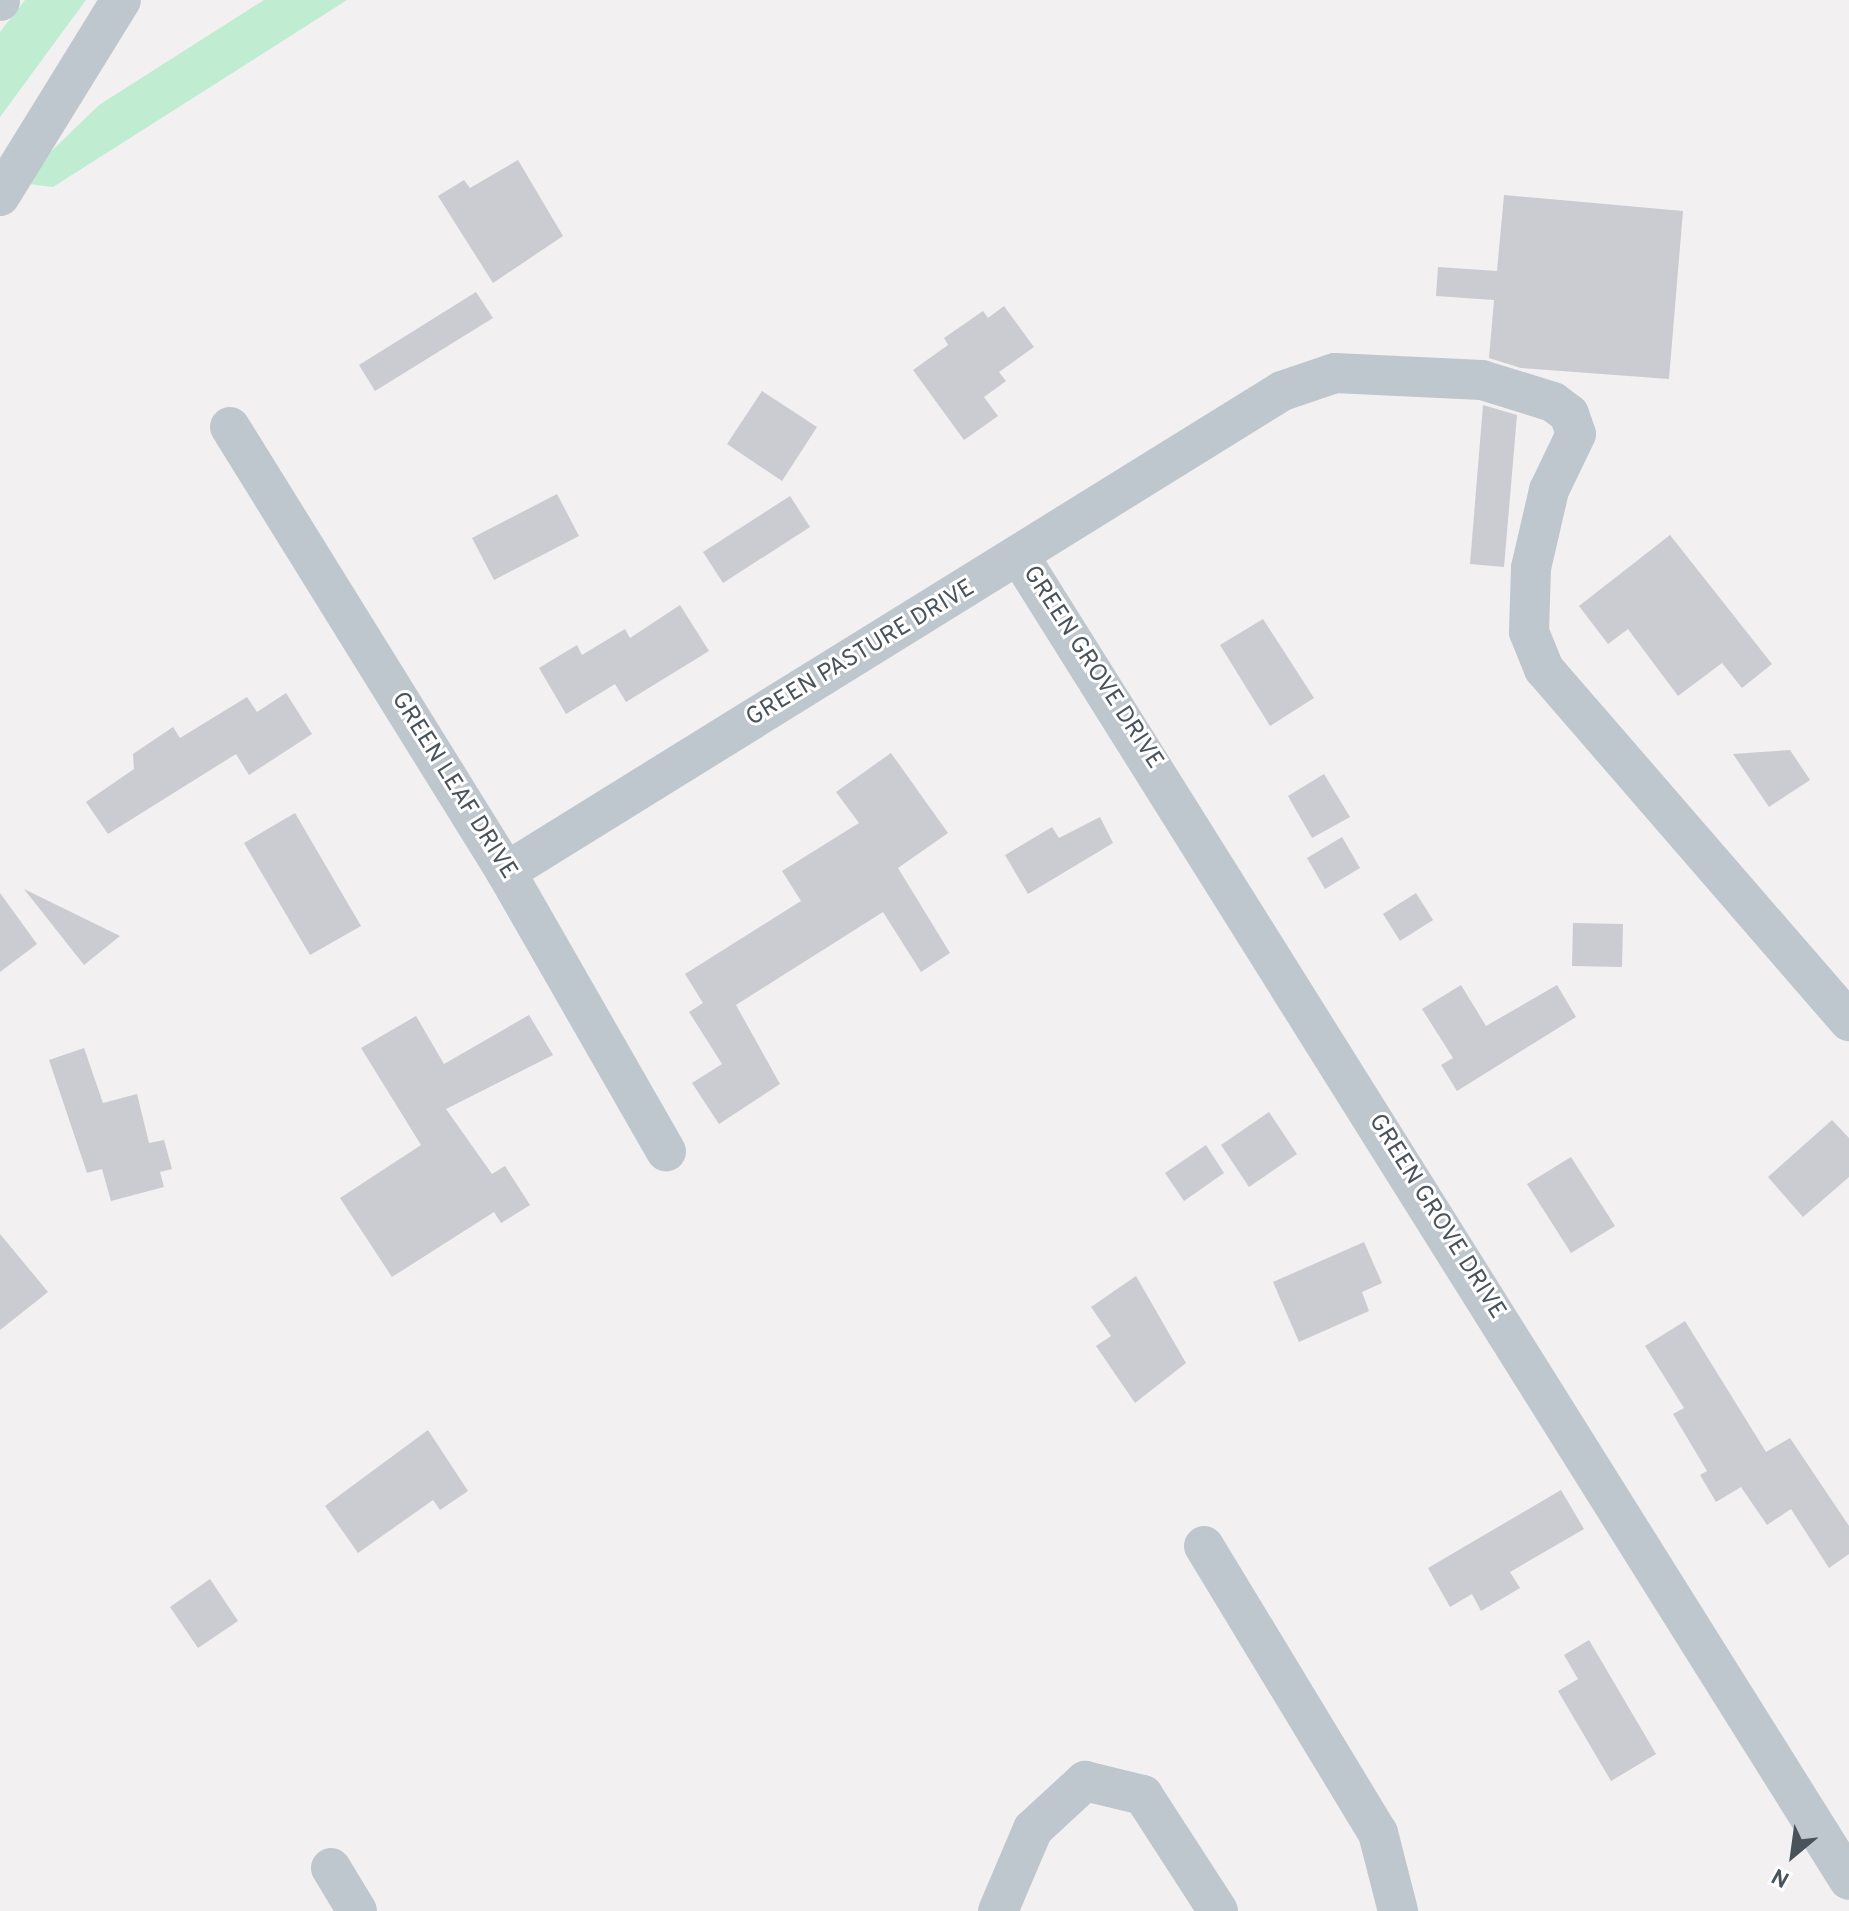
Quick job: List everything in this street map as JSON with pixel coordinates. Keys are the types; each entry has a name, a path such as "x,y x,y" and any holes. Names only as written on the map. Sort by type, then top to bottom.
{"street":[{"path":"0,196 121,0"},
{"name":"GREEN PASTURE DRIVE","path":"506,872 1020,557 1210,430 1282,391 1335,373 1482,380 1532,391 1569,414 1576,434 1549,490 1531,568 1529,632 1544,669 1849,1021"},
{"name":"GREEN LEAF DRIVE","path":"230,427 506,872 666,1151"},
{"name":"GREEN GROVE DRIVE","path":"1020,557 1849,1880"},
{"path":"1204,1546 1378,1833 1398,1911"},
{"path":"998,1911 1033,1829 1085,1781 1143,1795 1218,1911"},
{"path":"331,1868 357,1911"}],"green space":[{"path":"25,0 86,0 0,117 0,32"},
{"path":"264,0 347,0 53,187 29,184 32,170 99,105"}],"building":[{"path":"518,160 563,236 493,283 438,196 464,180 470,188"},
{"path":"1504,195 1683,211 1669,379 1521,368 1489,358 1494,300 1436,296 1438,267 1497,271"},
{"path":"476,292 493,318 375,391 359,365"},
{"path":"1004,306 1034,347 999,372 1006,381 984,397 998,416 964,440 913,370 948,345 944,338 983,311 988,318"},
{"path":"762,391 817,427 782,481 727,444"},
{"path":"1483,405 1517,415 1504,567 1470,564"},
{"path":"557,494 579,536 494,580 472,538"},
{"path":"790,496 810,527 723,583 703,552"},
{"path":"1670,535 1772,664 1742,688 1722,663 1678,696 1628,629 1608,644 1579,606"},
{"path":"680,605 709,651 626,702 615,684 566,714 539,668 577,645 582,655 625,629 630,638"},
{"path":"1263,619 1314,698 1270,726 1220,645"},
{"path":"286,693 312,734 249,775 236,754 108,834 86,802 134,769 133,754 173,727 180,738 247,697 257,712"},
{"path":"1790,750 1810,780 1769,807 1733,754"},
{"path":"891,753 948,833 898,868 950,953 921,972 883,912 736,1005 780,1084 719,1124 692,1083 722,1064 689,1012 703,1003 685,974 801,901 782,871 859,823 836,792"},
{"path":"1324,774 1350,817 1312,838 1288,796"},
{"path":"295,813 361,926 310,955 244,843"},
{"path":"1100,817 1113,843 1028,894 1005,855 1052,827 1059,838"},
{"path":"1342,837 1360,868 1325,889 1307,858"},
{"path":"24,889 120,936 84,965"},
{"path":"0,893 37,944 0,972"},
{"path":"1416,893 1433,920 1400,941 1383,914"},
{"path":"1573,923 1623,924 1622,967 1572,966"},
{"path":"1461,985 1486,1026 1557,985 1576,1017 1457,1091 1441,1065 1453,1058 1422,1009"},
{"path":"529,1015 553,1055 446,1109 492,1174 505,1166 530,1205 501,1223 494,1212 392,1277 340,1198 421,1145 361,1048 416,1016 444,1064"},
{"path":"84,1048 103,1103 137,1094 149,1143 164,1140 172,1169 160,1172 164,1187 111,1201 102,1169 87,1173 49,1060"},
{"path":"1269,1112 1297,1154 1249,1187 1221,1145"},
{"path":"1832,1120 1849,1138 1849,1177 1803,1217 1768,1177"},
{"path":"1206,1145 1224,1173 1184,1201 1165,1173"},
{"path":"1571,1157 1615,1226 1571,1253 1527,1184"},
{"path":"0,1234 48,1292 0,1330"},
{"path":"1364,1242 1382,1283 1362,1292 1369,1311 1299,1342 1273,1282"},
{"path":"1136,1276 1186,1363 1135,1403 1096,1346 1111,1336 1091,1307"},
{"path":"1685,1321 1766,1452 1790,1438 1849,1526 1849,1554 1829,1568 1791,1509 1767,1525 1741,1487 1716,1502 1700,1475 1707,1471 1673,1414 1684,1408 1645,1346"},
{"path":"428,1430 468,1491 440,1510 433,1500 358,1553 325,1506"},
{"path":"1561,1490 1584,1529 1510,1572 1520,1588 1481,1611 1472,1594 1450,1607 1428,1568"},
{"path":"210,1579 238,1621 198,1648 170,1607"},
{"path":"1589,1640 1656,1754 1611,1781 1558,1691 1578,1679 1564,1655"}]}
